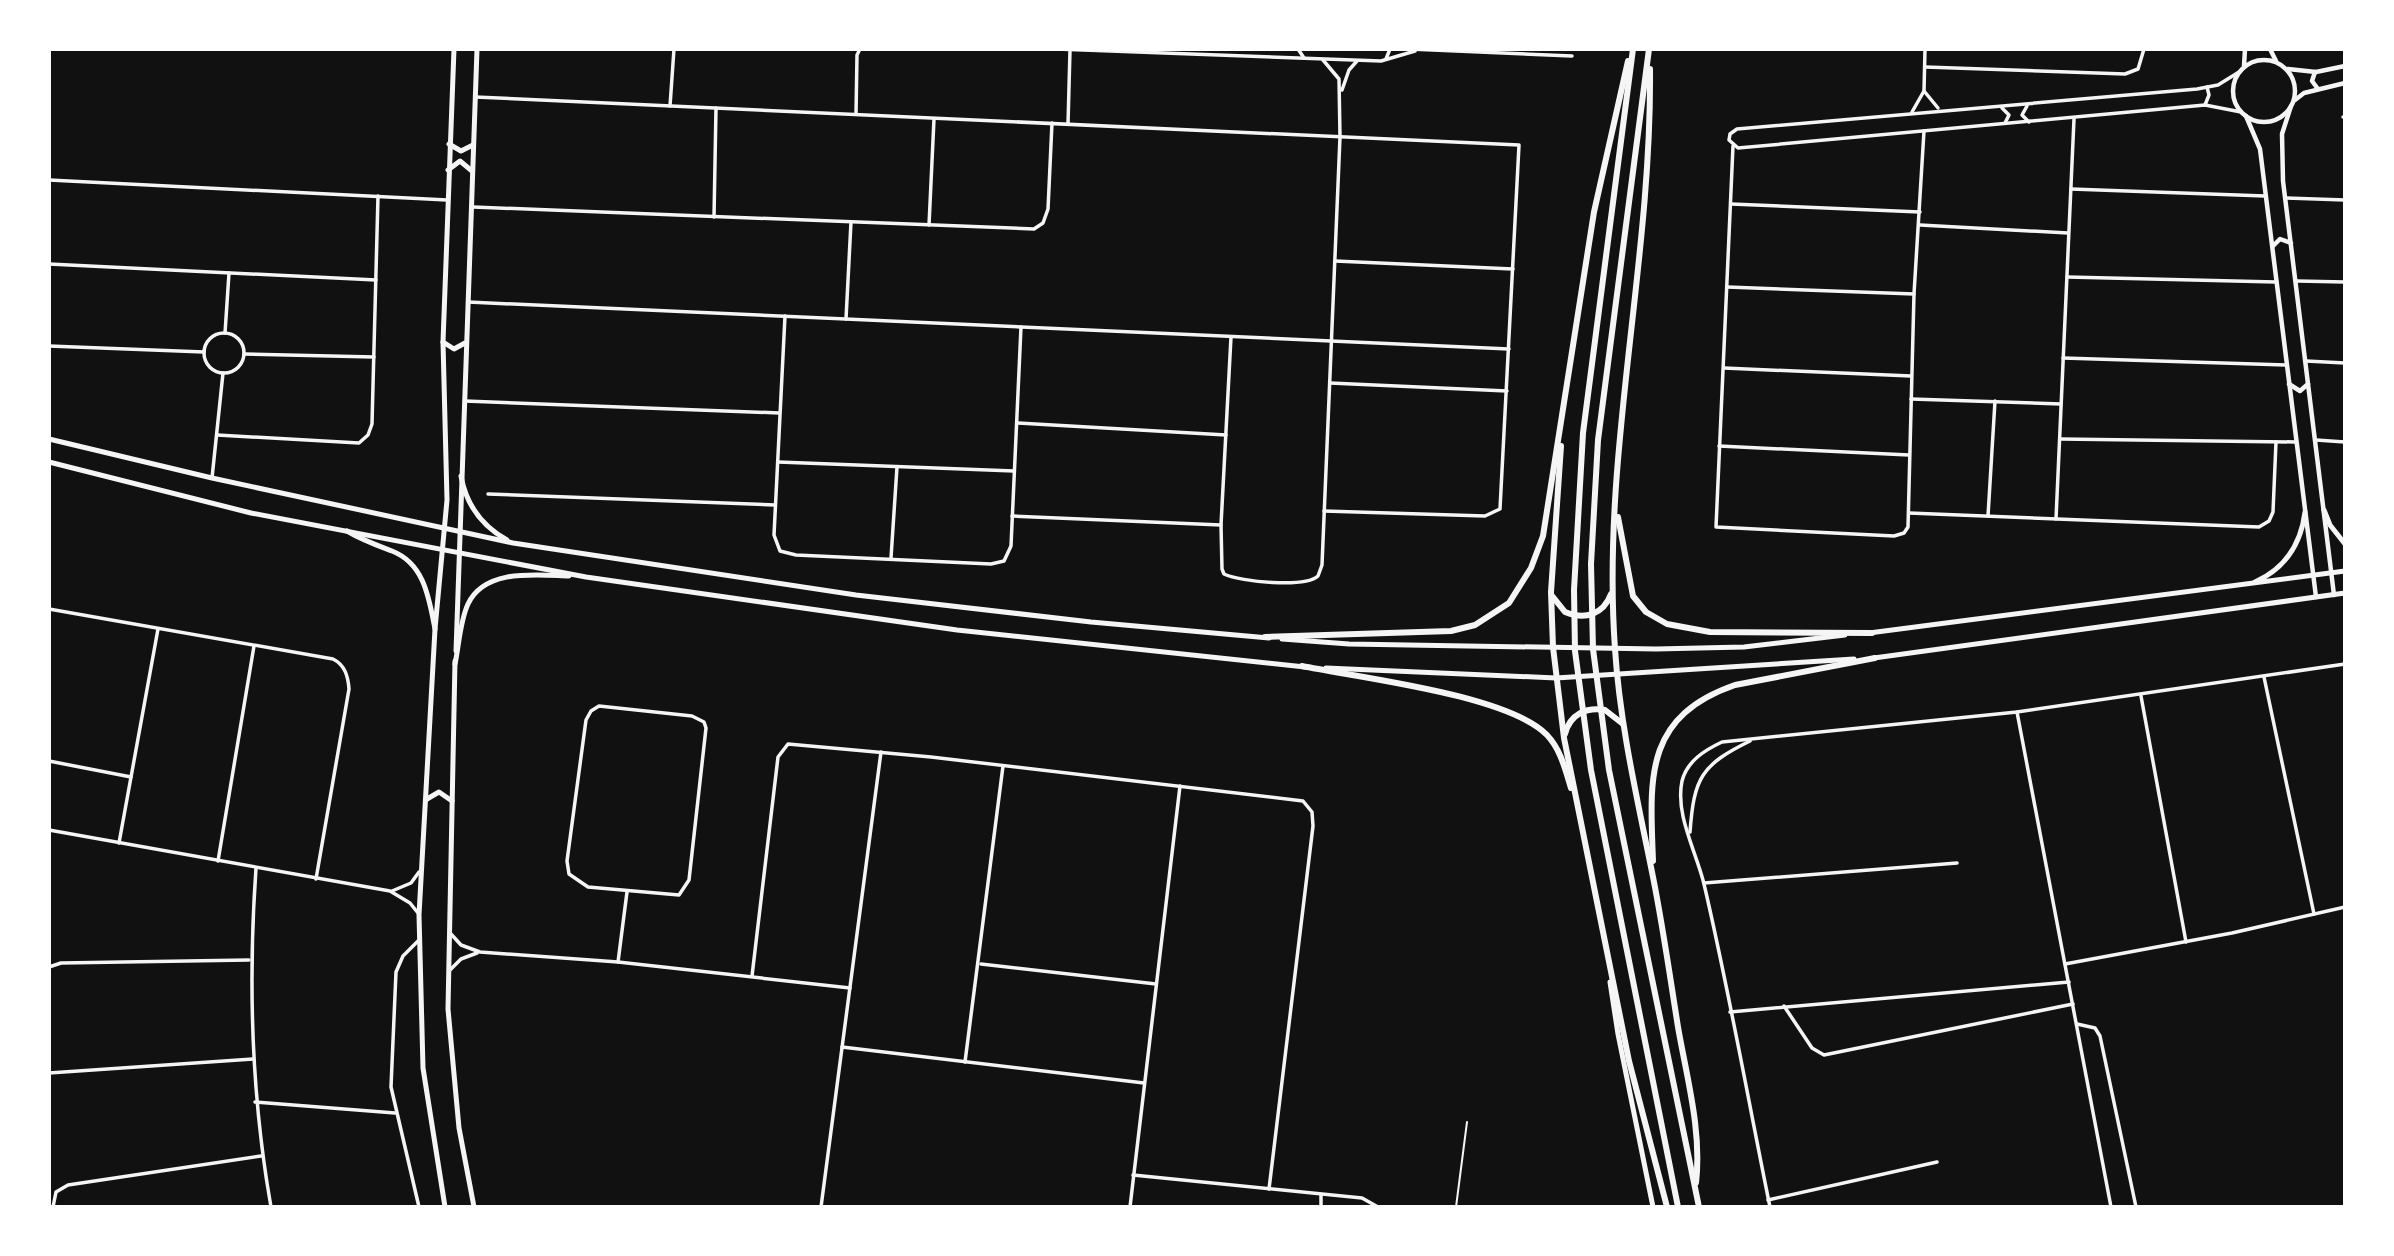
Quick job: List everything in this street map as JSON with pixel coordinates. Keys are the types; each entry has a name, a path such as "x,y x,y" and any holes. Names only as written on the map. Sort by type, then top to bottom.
{"highway":[{"path":"1265,637 1451,631 1475,625 1509,603 1531,569 1543,536 1594,212 1632,49"},
{"path":"1632,49 1583,433 1574,590 1575,651 1591,770 1678,1207"},
{"path":"1649,49 1598,440 1594,495 1593,649 1609,770 1622,839 1699,1207"},
{"path":"1649,49 1650,110 1645,210 1619,439 1612,592 1617,675 1625,729 1654,880 1697,1136 1695,1189"},
{"path":"1562,426 1561,474 1551,592 1553,647 1564,738 1629,1061 1667,1207"},
{"path":"1616,504 1633,596 1646,611 1667,624 1710,632 1872,632"},
{"path":"1551,592 1565,612 1588,616 1608,603 1612,592"},
{"path":"1654,880 1652,778 1656,756 1665,735 1679,716 1713,693 1735,685 1875,658"},
{"path":"1302,666 1483,702 1519,715 1543,731 1561,754 1584,829"},
{"path":"1564,738 1571,720 1586,710 1605,710 1614,714 1625,729"}],"main road":[{"path":"445,1207 423,1068 419,915 448,444 443,342 454,49"},
{"path":"474,1207 452,1068 447,930 457,551 477,49"},
{"path":"449,144 461,151 473,145"},
{"path":"448,170 460,161 472,171"},
{"path":"443,342 454,349 465,343"},
{"path":"49,439 212,478 513,543 870,597 1091,622 1349,644 1744,647 2345,571"},
{"path":"49,462 251,513 342,528 586,577 957,631 1302,666 1442,675 1556,678 1875,658 2345,593"},
{"path":"461,476 468,500 477,514 489,528 513,543"},
{"path":"2324,510 2330,526 2345,544"},
{"path":"2241,586 2273,572 2287,560 2303,529 2305,512"},
{"path":"342,528 370,544 401,555 413,566 427,590 435,629"},
{"path":"456,664 468,604 487,586 499,579 520,575 586,577"},
{"path":"426,800 439,792 452,801"},
{"path":"1608,965 1614,1014 1653,1207"}],"street":[{"path":"670,106 674,49"},
{"path":"853,49 857,55"},
{"path":"856,114 857,55 860,49"},
{"path":"1056,49 1357,61 1381,61 1415,51"},
{"path":"1209,55 1213,49"},
{"path":"1298,49 1306,59"},
{"path":"1381,61 1389,55 1390,49"},
{"path":"1409,49 1572,56"},
{"path":"1912,113 1924,91 1925,49"},
{"path":"1924,67 2125,74 2138,69 2144,49"},
{"path":"2244,67 2245,49"},
{"path":"2270,49 2276,62"},
{"path":"1068,124 1070,50"},
{"path":"1231,337 1221,525 1220,561 1224,574 1240,579 1297,582 1314,580 1321,571 1341,92 1339,79 1323,60"},
{"path":"1924,131 1914,294 1908,527 1904,533 1894,536 1716,527 1733,146 1729,136 1737,129 2207,87 2218,85 2259,60 2276,62 2297,72 2316,72 2345,66"},
{"path":"1341,92 1349,70 1357,61"},
{"path":"2286,68 2293,79 2294,100 2281,134 2286,198 2334,595"},
{"path":"2239,72 2233,88 2243,114 2257,136 2316,597"},
{"path":"2316,72 2312,81 2318,89"},
{"path":"2294,100 2318,89 2345,83"},
{"path":"2205,105 2209,96 2207,87"},
{"path":"1924,91 1939,110"},
{"path":"475,97 1519,145 1503,502 1496,513 1485,516 1324,511"},
{"path":"2028,105 2022,114 2031,122"},
{"path":"1733,146 2074,119 2205,105 2271,121 2291,106"},
{"path":"2001,107 2009,115 2004,124"},
{"path":"715,216 716,108"},
{"path":"929,225 934,118"},
{"path":"2056,519 2074,119"},
{"path":"470,207 1029,229 1039,227 1048,209 1052,123"},
{"path":"49,180 447,200"},
{"path":"2071,189 2265,196"},
{"path":"217,435 359,443 368,435 372,424 378,195"},
{"path":"2286,198 2345,200"},
{"path":"1731,204 1920,212"},
{"path":"846,319 851,222"},
{"path":"1920,225 2069,233"},
{"path":"2272,249 2280,239 2292,244"},
{"path":"1335,261 1513,269"},
{"path":"49,264 376,280"},
{"path":"225,333 229,273"},
{"path":"2067,277 2276,282"},
{"path":"2297,281 2345,282"},
{"path":"1727,287 1914,294"},
{"path":"466,302 1509,349"},
{"path":"785,316 774,540 779,551 796,555 991,564 1007,557 1012,516 1021,327"},
{"path":"225,333 239,340 244,354 237,368 223,373 209,366 204,352 210,338 225,333"},
{"path":"49,346 204,352"},
{"path":"244,354 374,357"},
{"path":"2063,358 2286,365"},
{"path":"2306,361 2345,363"},
{"path":"1724,368 1912,376"},
{"path":"212,478 223,373"},
{"path":"2288,384 2300,391 2309,382"},
{"path":"1330,383 1507,391"},
{"path":"1911,399 2061,404"},
{"path":"463,401 780,413"},
{"path":"1988,516 1995,401"},
{"path":"1017,423 1226,435"},
{"path":"2060,439 2296,442"},
{"path":"2316,440 2345,442"},
{"path":"1909,513 2259,527 2269,521 2273,512 2276,442"},
{"path":"1719,446 1909,455"},
{"path":"778,462 1014,471"},
{"path":"891,558 897,467"},
{"path":"488,494 775,505"},
{"path":"1012,516 1221,525"},
{"path":"49,609 333,659 342,666 348,677 349,689 316,878"},
{"path":"119,844 158,629"},
{"path":"218,861 254,646"},
{"path":"1770,1207 1704,883 1682,812 1682,779 1703,751 1723,742 2017,712 2141,696 2345,664"},
{"path":"2264,677 2314,914"},
{"path":"2141,696 2186,942"},
{"path":"604,706 699,718 704,722 707,734 686,888 674,897 627,891 588,887 573,879 567,867 588,715 594,708 604,706"},
{"path":"2017,712 2111,1207"},
{"path":"1690,835 1692,803 1697,785 1707,769 1720,756 1755,739"},
{"path":"752,976 778,757 783,747 795,742 1297,799 1312,812 1313,826 1269,1189"},
{"path":"821,1207 881,752"},
{"path":"49,761 131,777"},
{"path":"965,1062 980,964 1003,765"},
{"path":"1129,1207 1180,786"},
{"path":"49,830 390,891 410,903 419,915"},
{"path":"1704,883 1957,863"},
{"path":"256,867 250,960 253,1059 262,1156 271,1207"},
{"path":"390,891 411,884 421,868"},
{"path":"618,962 627,891"},
{"path":"2065,964 2186,942 2345,907"},
{"path":"447,930 461,945 480,952 618,962 850,988"},
{"path":"419,940 403,956 396,972 391,1034 391,1087 395,1113 419,1207"},
{"path":"447,973 461,959 480,952"},
{"path":"49,967 61,963 250,960"},
{"path":"980,964 1156,984"},
{"path":"1730,1012 2069,982"},
{"path":"1784,1006 1812,1048 1824,1055 2073,1004"},
{"path":"2077,1024 2099,1031 2136,1207"},
{"path":"842,1047 1144,1083"},
{"path":"49,1073 253,1059"},
{"path":"256,1102 395,1113"},
{"path":"53,1207 57,1192 68,1185 262,1156"},
{"path":"1768,1200 1937,1162"},
{"path":"1133,1175 1369,1199 1378,1207"},
{"path":"1321,1195 1321,1207"}],"lane":[{"path":"1456,1207 1467,1122"}]}
